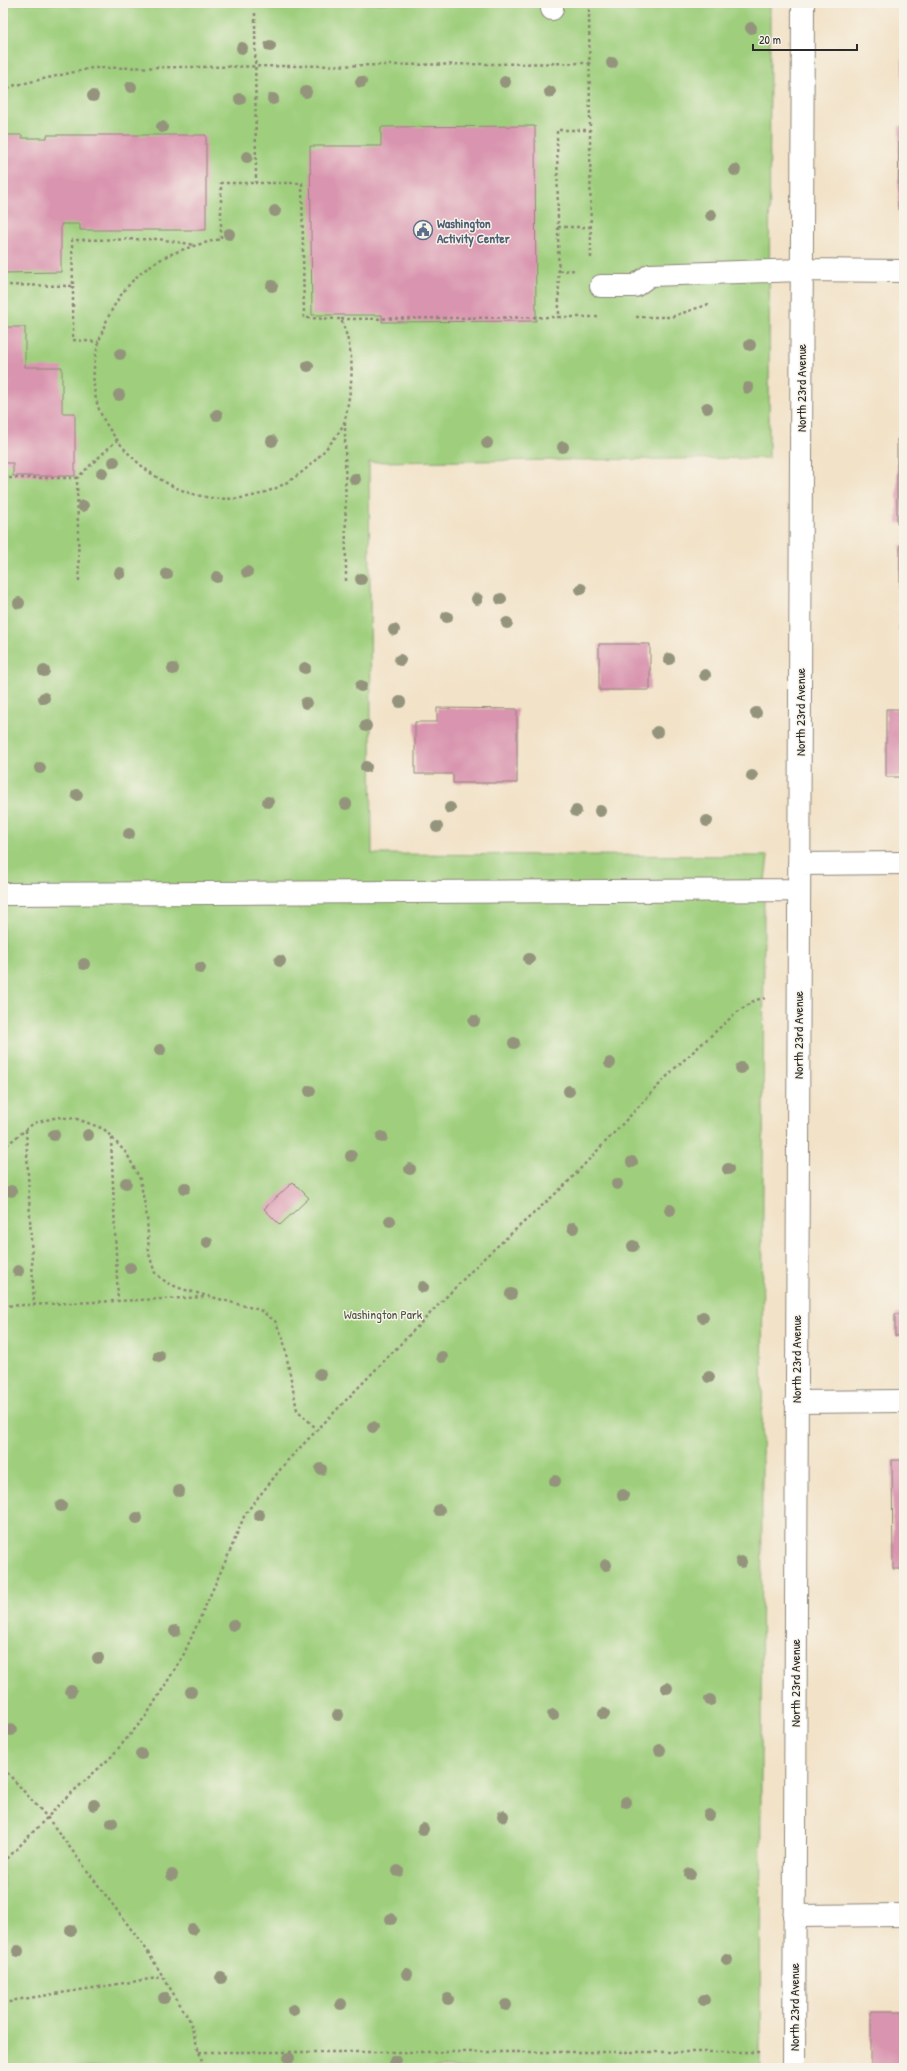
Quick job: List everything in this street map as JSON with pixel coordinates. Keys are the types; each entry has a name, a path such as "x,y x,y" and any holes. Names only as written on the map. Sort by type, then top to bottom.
{"street":[{"name":"North 23rd Avenue","path":"794,2068 803,3"},
{"path":"601,286 635,286 650,275 802,270 904,271"},
{"path":"799,864 904,863"},
{"path":"3,894 799,890"},
{"path":"796,1402 904,1401"},
{"path":"794,1916 904,1915"}],"path":[{"path":"589,3 591,262"},
{"path":"255,12 257,66 256,183"},
{"path":"3,92 12,86 92,68 590,63"},
{"path":"559,317 557,130 590,130"},
{"path":"341,319 350,342 353,365 351,386 343,425 331,444 299,475 259,495 224,500 199,497 164,483 145,471 117,440 104,418 96,400 93,376 99,342 113,306 132,280 170,255 196,245 221,239 221,183 302,183 304,318 604,317"},
{"path":"558,228 591,228"},
{"path":"99,342 73,340 72,240 159,239 196,245"},
{"path":"559,271 585,270"},
{"path":"3,285 73,286"},
{"path":"634,317 672,317 713,303"},
{"path":"345,418 346,582"},
{"path":"3,478 77,478 117,440"},
{"path":"77,478 79,582"},
{"path":"3,1863 47,1817 111,1757 146,1716 183,1656 245,1514 287,1461 482,1260 565,1185 674,1069 736,1012 755,1000 765,998"},
{"path":"3,1150 8,1144 34,1123 58,1116 77,1119 104,1129 127,1154 140,1179 147,1217 149,1254 155,1273 167,1283 182,1290 260,1310 275,1320 283,1338 298,1410 318,1430"},
{"path":"26,1130 34,1305"},
{"path":"111,1137 118,1301"},
{"path":"3,1306 209,1296"},
{"path":"3,1768 47,1817 146,1949 189,2019 204,2068"},
{"path":"3,2004 16,2000 163,1977"},
{"path":"199,2052 760,2052"}],"green space":[{"name":"Washington Park","path":"3,3 770,3 769,458 369,462 372,854 768,856 764,889 760,2068 3,2068"}],"building":[{"path":"902,37 904,37 904,104 902,104"},
{"name":"Washington Activity Center","path":"535,126 536,321 382,322 382,315 312,315 310,146 381,146 381,127"},
{"path":"899,126 904,126 904,210 898,210"},
{"path":"3,135 22,135 22,138 47,138 47,135 206,135 206,230 80,230 80,224 61,224 61,272 3,273"},
{"path":"3,303 5,303 5,327 25,327 25,367 62,367 62,413 75,413 75,476 13,476 13,463 3,463"},
{"path":"897,439 904,439 904,524 897,523"},
{"path":"900,545 904,545 904,630 900,630"},
{"path":"599,644 650,644 650,690 599,690"},
{"path":"437,708 517,709 517,783 453,783 453,774 415,774 415,722 437,722"},
{"path":"886,709 904,709 904,777 886,777"},
{"path":"293,1182 309,1198 280,1225 264,1209"},
{"path":"895,1314 904,1314 904,1336 895,1336"},
{"path":"892,1460 904,1460 904,1569 893,1569"},
{"path":"904,1783 904,1792 900,1788"},
{"path":"871,2011 904,2011 904,2068 871,2068"}],"place":[{"name":"Washington Activity Center","path":"423,230"}]}
